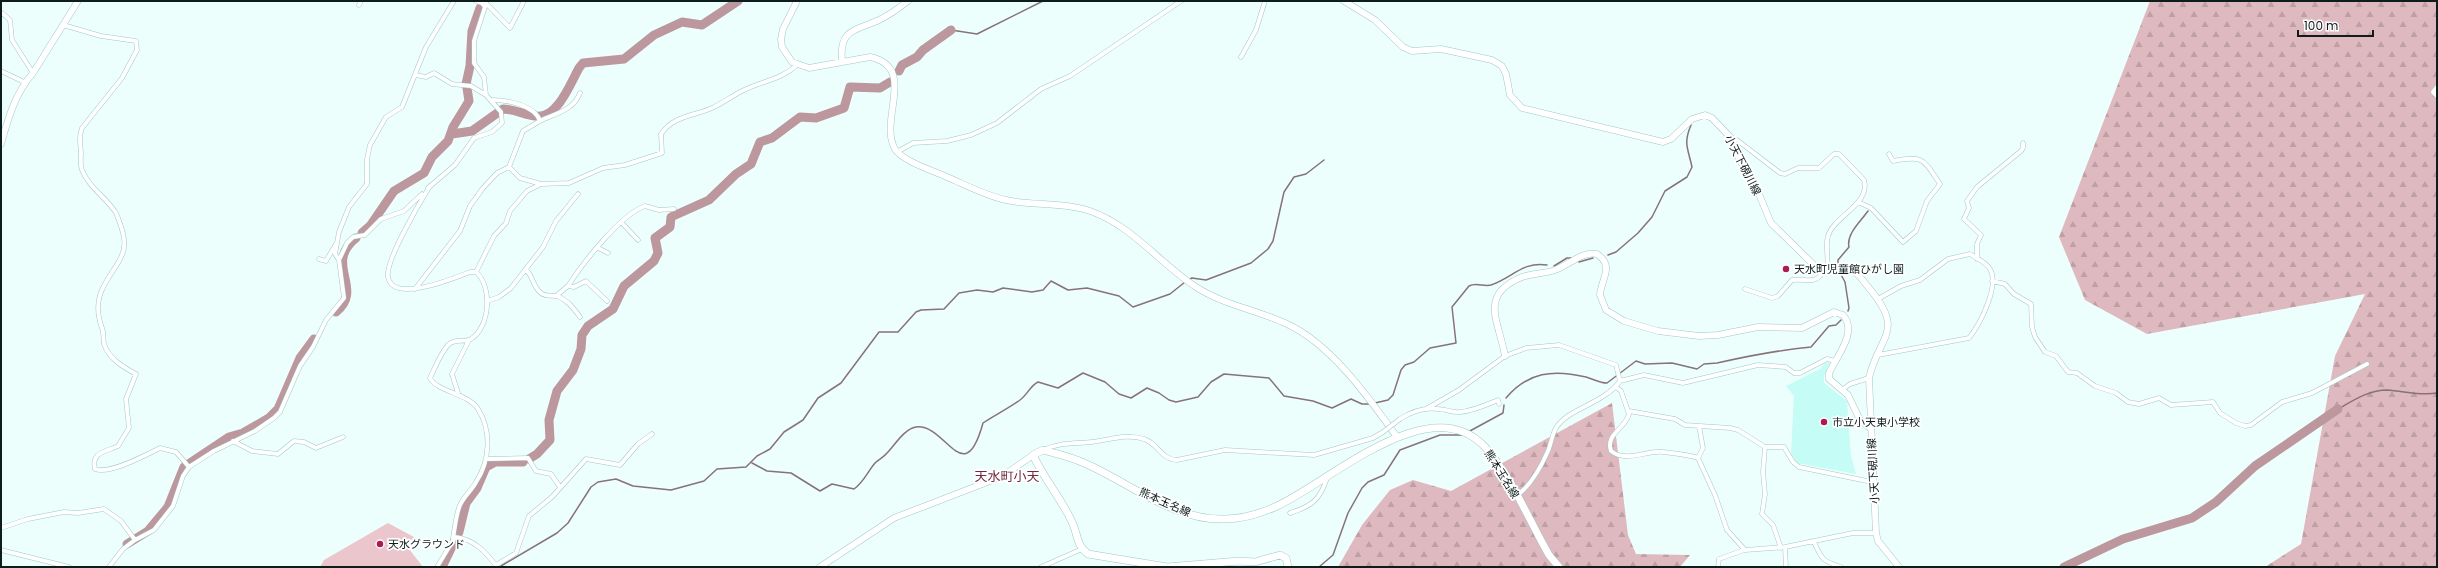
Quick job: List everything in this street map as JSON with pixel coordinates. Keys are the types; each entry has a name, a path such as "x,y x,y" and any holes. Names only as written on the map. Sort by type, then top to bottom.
{"main road":[{"name":"熊本玉名線","path":"1043,450 1084,463 1174,509 1194,516 1216,519 1246,517 1277,507 1397,437 1438,426 1462,430 1484,446 1498,465 1549,554 1559,567"},
{"path":"1043,450 1033,455 1046,482 1072,522 1082,549 1088,554 1167,567 1239,561 1255,562 1280,555 1286,558 1288,567"}],"street":[{"path":"1,144 2,135 24,82 33,73 78,1"},
{"path":"109,567 123,549 134,539 154,530 173,506 183,476 189,466 233,441 255,431 280,412 300,366 313,347 326,320 344,298 339,260 335,254 337,242 349,207 367,184 367,159 370,145 386,117 402,107 426,47 454,1"},
{"path":"476,1 483,2 510,28 524,1"},
{"path":"797,1 783,29 781,39 782,47 786,56 797,65 809,68 842,61 876,58 888,65 893,72 894,82 890,133 897,152 918,164 1004,200 1088,210 1103,216 1125,229 1194,286 1227,303 1296,328 1342,367 1382,415 1397,437"},
{"path":"842,61 841,49 846,36 856,29 880,20 908,1"},
{"path":"897,152 913,143 947,141 971,135 997,123 1041,89 1070,76 1181,1"},
{"path":"1241,57 1256,30 1265,1"},
{"name":"小天下硯川線","path":"1344,1 1375,20 1403,47 1412,51 1441,49 1492,60 1502,66 1510,95 1522,108 1663,142 1671,139 1692,119 1705,115 1712,118 1732,139 1740,161 1751,175 1772,223 1809,262 1826,270 1848,267 1854,271 1878,299 1888,322 1885,342 1869,378 1871,429 1876,533 1878,541 1899,567"},
{"path":"483,2 485,7 474,41 474,63 484,77 486,95"},
{"path":"1,12 10,20 12,40 33,73"},
{"path":"64,25 101,36 136,41 137,50 122,78 82,128 79,135 82,170 96,192 115,212 124,238 124,249 112,270 98,302 98,322 103,329 104,343 110,355 116,362 136,374 126,399 129,428 118,446 103,451 96,456 94,462 95,469 106,470 160,448 176,452 189,466"},
{"path":"509,168 520,178 543,184 569,183 603,168 625,165 662,153 662,134 669,126 688,114 712,108 742,90 777,79 797,65"},
{"path":"1,71 24,82"},
{"path":"339,260 347,243 353,237 365,235 381,219 404,211 413,205 430,186 455,165 474,138 499,127 502,117 500,111 492,100 486,95 471,86 452,84 434,73 426,77 416,75"},
{"path":"2437,88 2434,92 2437,96"},
{"path":"414,289 460,231 470,206 483,188 497,173 509,168 523,131 540,118 566,110 577,99 580,93"},
{"path":"492,100 501,100 524,107 540,118"},
{"path":"1732,139 1737,140 1780,173 1785,174 1798,168 1819,168 1834,154 1839,154 1864,180 1865,184 1858,202 1832,228 1828,236 1826,270 1821,278 1815,280 1792,280 1778,296 1772,298 1745,289"},
{"path":"1977,258 1977,244 1981,235 1964,219 1969,208 1967,201 1977,187 2024,148 2023,143"},
{"path":"1858,202 1872,208 1902,242 1920,223 1927,201 1940,184 1920,160 1915,157 1893,161 1889,154"},
{"path":"476,272 494,236 506,224 510,211 519,199 527,191 543,184"},
{"path":"430,186 403,234 389,266 388,276 393,286 407,291 470,272 476,272"},
{"path":"487,301 499,297 511,288 543,247 556,221 578,194"},
{"path":"556,296 568,286 582,264 628,214 645,206 658,210 674,209"},
{"path":"621,222 638,240"},
{"path":"319,259 326,261 337,242"},
{"path":"598,248 608,253"},
{"path":"1505,356 1494,313 1496,296 1502,290 1523,277 1553,271 1591,253 1602,258 1606,263 1608,270 1600,295 1606,310 1615,317 1658,331 1709,336 1758,327 1802,328 1826,316 1840,313 1848,320 1850,327 1849,334 1829,372 1829,379 1852,400 1863,423 1871,429"},
{"path":"1878,299 1901,286 1920,280 1948,259 1970,254 1989,268 1992,281 1985,312 1969,338 1937,342 1878,355"},
{"path":"526,270 531,274 532,284 541,293 556,296 570,304 580,318"},
{"path":"458,393 452,374 469,340 487,316 487,301 482,282 476,272"},
{"path":"568,286 574,287 586,281 607,301"},
{"path":"1992,281 2005,284 2014,294 2030,304 2032,327 2035,337 2045,352 2056,356 2068,372 2078,373 2095,386 2116,393 2128,402 2139,404 2159,398 2171,404 2214,402 2220,414 2245,426 2252,425 2282,402 2312,393 2367,364"},
{"path":"437,567 456,538 460,505 477,481 487,459 488,444 478,410 458,393 438,386 430,378 447,346 452,342 469,340"},
{"path":"1426,409 1459,390 1505,356 1526,348 1559,345 1612,363 1619,373 1620,381"},
{"path":"1516,496 1523,491 1539,470 1556,428 1562,421 1599,401 1620,381 1644,375 1683,383 1758,365 1786,367 1794,373 1800,372 1827,359 1834,361"},
{"path":"1842,390 1850,384 1869,378"},
{"path":"1616,386 1621,391 1629,411 1628,419 1611,440 1610,447 1614,453 1635,456 1663,452 1698,458"},
{"path":"1043,450 1066,442 1085,443 1120,436 1146,439 1170,460 1177,460 1225,450 1314,455 1374,438 1410,413 1438,408 1458,412 1481,407 1498,400 1499,404"},
{"path":"1629,411 1675,419 1685,425 1738,430 1765,447 1784,447 1793,462 1799,467 1867,481 1874,480"},
{"path":"1698,458 1703,448 1699,426"},
{"path":"456,538 465,538 476,545 487,554 497,566 516,553 529,516 552,497 586,459 620,465 638,444 652,434"},
{"path":"233,441 252,451 278,454 294,441 304,442 316,448 343,437"},
{"path":"1765,447 1763,472 1765,494 1762,514 1773,525 1783,547 1786,567"},
{"path":"820,567 894,518 1003,476 1033,455"},
{"path":"487,459 528,458 536,471 551,474 560,487"},
{"path":"1698,458 1715,495 1727,530 1744,550"},
{"path":"1290,513 1306,508 1322,495 1327,478"},
{"path":"1,528 28,519 64,512 78,513 104,509 121,521 134,539"},
{"path":"1718,567 1719,559 1744,550 1783,547 1853,533 1876,533"},
{"path":"1814,542 1821,558 1832,566 1841,567"},
{"path":"1041,567 1082,549"},
{"path":"1,550 69,567"}],"shaded area":[{"path":"1830,362 1824,376 1824,383 1847,401 1851,456 1856,474 1797,463 1791,453 1794,396 1786,386 1820,369 1825,363"},
{"name":"天水グラウンド","path":"388,523 414,537 406,545 423,567 320,567 324,560"}],"green space":[{"path":"2150,1 2437,1 2437,567 2265,567 2301,544 2335,356 2365,294 2147,334 2085,300 2059,237"},
{"path":"1612,403 1628,535 1636,554 1690,555 1680,567 1338,567 1362,525 1390,490 1413,480 1451,491"}],"waterway":[{"path":"452,134 472,131 503,109 536,116 544,116 557,106 583,63 624,59 654,35 682,22 702,25 738,1"},
{"path":"951,30 977,34 1043,1"},
{"path":"466,84 470,66 472,31 480,8"},
{"path":"899,71 902,65 917,57 923,50 951,30"},
{"path":"529,459 537,454 550,440 549,420 557,391 573,370 581,349 582,335 588,326 613,309 624,286 654,261 658,253 655,238 670,227 671,217 709,200 736,174 751,164 760,142 772,138 800,117 816,118 844,108 850,87 880,88 890,82"},
{"path":"362,233 370,226 394,191 424,173 432,157 448,141 453,127 469,101 467,88"},
{"path":"1608,255 1616,252 1638,233 1652,217 1665,191 1687,177 1692,167 1687,142 1691,125"},
{"path":"1188,280 1192,278 1206,280 1251,263 1268,249 1273,241 1284,192 1294,177 1306,174 1324,160"},
{"path":"1838,266 1838,260 1849,247 1852,233 1868,211"},
{"path":"336,312 344,303 347,294 343,257 347,248 356,238"},
{"path":"1554,266 1567,258 1573,258"},
{"path":"1579,262 1593,258"},
{"path":"1375,403 1388,400 1393,395 1401,370 1405,365 1414,362 1430,348 1456,343 1452,307 1469,286 1474,284 1491,285 1531,265 1547,265"},
{"path":"1839,271 1845,282 1849,308 1848,311"},
{"path":"501,566 557,533 568,523 591,487 598,482 616,479 633,486 671,490 704,481 717,469 746,467 757,456 770,449 784,432 803,420 818,398 841,383 879,332 898,332 916,312 921,310 944,309 959,293 977,290 993,292 1003,288 1032,292 1043,290 1051,281 1068,290 1087,288 1119,296 1133,307 1170,294 1185,282"},
{"path":"1506,398 1514,389 1532,378 1552,373 1563,373 1586,377 1607,383 1636,361 1645,364 1672,363 1697,369 1704,364 1811,347 1829,326 1836,325 1841,320"},
{"path":"127,544 148,531 168,507 184,467 229,437 243,433 269,418 278,409 300,358 314,339"},
{"path":"752,463 767,471 791,473 820,491 832,484 854,489 863,480 875,463 912,428 916,427 927,429 936,434 961,454 969,452 976,443 983,423 1020,400 1035,384 1038,382 1058,388 1083,373 1105,382 1119,394 1131,398 1147,388 1159,393 1169,400 1176,402 1198,397 1211,382 1224,374 1269,378 1284,396 1313,401 1332,408 1351,399 1362,404 1369,404"},
{"path":"2338,409 2362,396 2380,390 2424,394 2437,393"},
{"path":"1468,432 1503,413 1504,405"},
{"path":"2064,567 2123,539 2192,518 2216,502 2255,466 2338,409"},
{"path":"1319,567 1333,555 1348,513 1362,488 1368,482 1384,475 1400,450 1440,435 1463,435"},
{"path":"442,567 459,532 466,503 477,488 486,467 495,462 523,462"}],"place":[{"name":"天水町児童館ひがし園","path":"1786,269"},
{"name":"市立小天東小学校","path":"1824,422"},
{"name":"天水グラウンド","path":"380,544"}],"district":[{"name":"天水町小天","path":"1007,476"}]}
